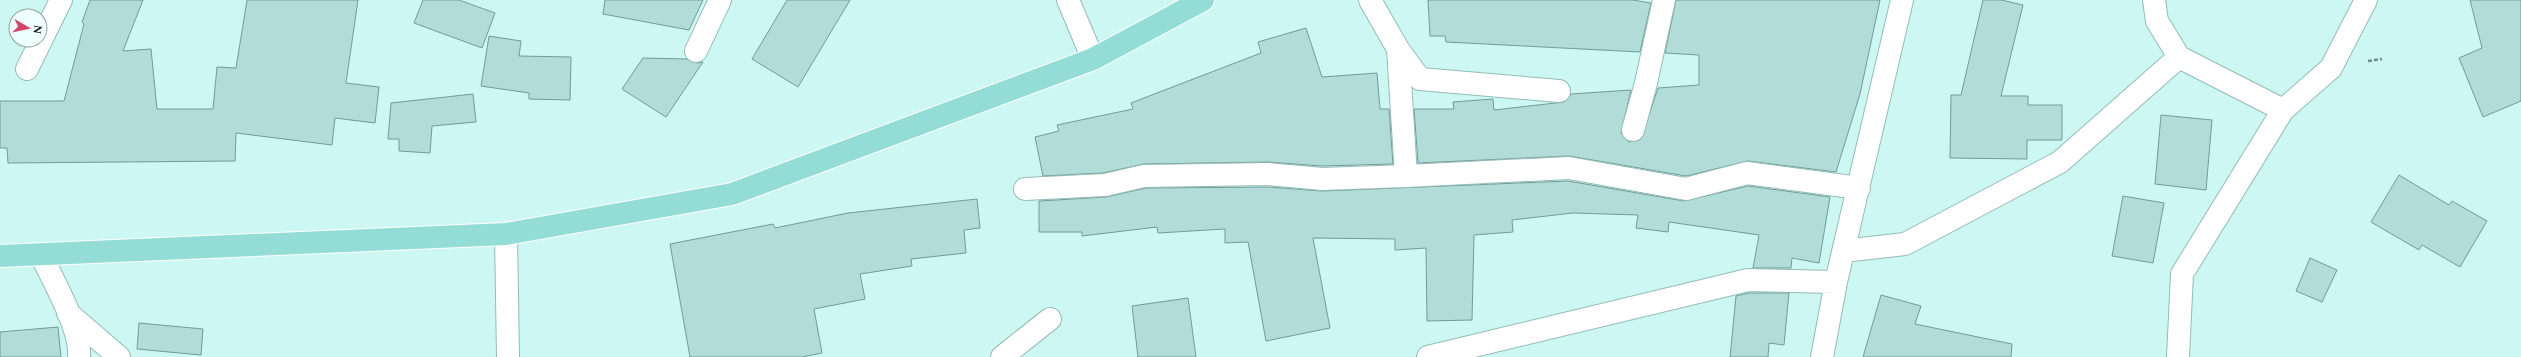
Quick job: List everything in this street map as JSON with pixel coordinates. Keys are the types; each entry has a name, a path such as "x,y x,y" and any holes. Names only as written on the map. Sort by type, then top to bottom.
{"main road":[{"path":"0,256 506,234 732,194 1094,59 1203,0"}],"street":[{"path":"27,69 61,0"},
{"path":"696,51 720,0"},
{"path":"1068,0 1094,59"},
{"path":"1370,0 1398,49 1420,79 1559,91"},
{"path":"1633,130 1646,83 1664,0"},
{"path":"1822,357 1836,282 1902,0"},
{"path":"2154,0 2157,21 2179,57 2283,110"},
{"path":"2178,357 2182,274 2283,110 2331,68 2366,0"},
{"path":"1398,49 1406,176"},
{"path":"1843,251 1905,244 2060,162 2179,57"},
{"path":"1024,189 1105,185 1152,176 1268,174 1322,179 1569,168 1686,189 1747,173 1858,188"},
{"path":"506,234 508,357"},
{"path":"41,255 68,313 80,349 79,357"},
{"path":"1428,357 1748,280 1836,282"},
{"path":"68,313 119,357"},
{"path":"1002,357 1050,319"}],"building":[{"path":"90,0 143,0 123,51 151,49 157,109 213,109 217,67 236,68 247,0 358,0 346,83 379,87 375,123 335,118 332,145 236,133 235,161 8,163 7,148 0,148 0,101 64,101 84,24 82,22"},
{"path":"423,0 459,0 495,13 482,48 414,23"},
{"path":"605,0 703,0 689,30 603,14"},
{"path":"787,0 850,0 798,87 752,59"},
{"path":"1428,0 1633,0 1651,3 1640,52 1446,42 1445,36 1430,36"},
{"path":"1676,0 1880,0 1860,94 1836,172 1748,161 1686,176 1569,156 1418,163 1414,109 1454,109 1453,102 1493,99 1494,110 1564,102 1571,94 1631,90 1621,133 1629,142 1641,139 1658,88 1699,85 1699,55 1665,53"},
{"path":"1983,0 2001,0 2023,5 2001,96 2028,96 2028,105 2062,105 2062,140 2027,140 2027,159 1950,158 1951,95 1961,95"},
{"path":"2470,0 2521,0 2521,101 2483,117 2459,58 2482,48"},
{"path":"1306,28 1322,77 1377,73 1380,109 1389,109 1393,164 1322,166 1268,162 1144,164 1103,173 1043,176 1035,137 1059,131 1057,125 1133,109 1131,103 1261,53 1258,42"},
{"path":"489,36 521,41 519,56 571,57 570,100 529,99 529,93 481,86"},
{"path":"643,58 687,59 697,63 703,62 666,117 622,89"},
{"path":"473,94 476,122 432,126 430,153 399,151 399,139 388,139 391,103"},
{"path":"2161,115 2212,120 2206,190 2155,184"},
{"path":"2399,175 2449,205 2452,201 2487,221 2460,267 2422,245 2419,250 2371,222"},
{"path":"1568,181 1684,201 1748,186 1830,197 1819,263 1792,258 1791,268 1753,268 1759,235 1669,222 1668,232 1636,228 1638,215 1573,213 1512,220 1513,232 1474,235 1472,320 1427,321 1426,248 1395,250 1395,239 1313,238 1330,328 1266,341 1248,242 1225,243 1225,229 1158,233 1157,227 1082,236 1082,232 1039,232 1039,201 1106,197 1146,188 1268,187 1322,191"},
{"path":"2123,196 2164,203 2153,263 2112,256"},
{"path":"977,199 980,228 964,230 966,253 911,259 912,266 860,274 865,299 814,309 822,353 802,357 690,357 670,244 773,224 775,228 848,213"},
{"path":"2310,258 2337,270 2322,302 2296,291"},
{"path":"1749,293 1789,293 1784,345 1769,343 1768,357 1730,357 1736,296"},
{"path":"1881,295 1921,306 1915,324 2012,344 2011,357 1863,357"},
{"path":"1188,298 1196,357 1138,357 1132,306"},
{"path":"139,323 203,329 201,355 137,349"},
{"path":"58,327 61,357 0,357 0,332"}]}
